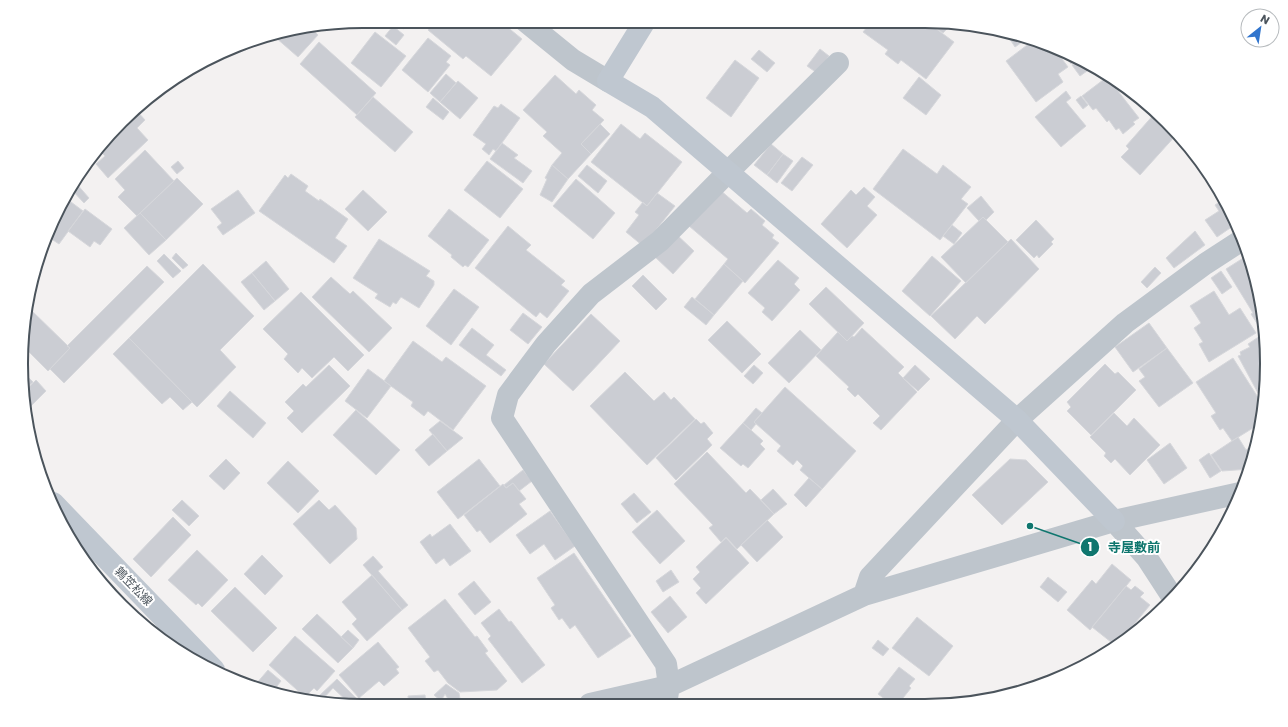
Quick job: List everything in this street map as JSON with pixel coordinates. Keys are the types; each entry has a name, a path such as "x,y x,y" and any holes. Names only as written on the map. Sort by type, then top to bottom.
{"street":[{"path":"534,28 573,60 652,107 1017,420 1147,558 1170,593"},
{"path":"608,81 641,28"},
{"path":"667,695 666,664 502,418 508,395 546,344 591,294 660,241 838,64"},
{"path":"864,596 870,577 1017,420 1125,323 1237,243"},
{"path":"633,699 667,695 864,596 1114,522 1233,495"},
{"name":"鶉笠松線","path":"66,517 201,657"}],"building":[{"path":"391,28 395,28 404,35 396,45 385,36"},
{"path":"430,28 509,28 522,39 491,76 466,56 463,59 428,30"},
{"path":"866,28 936,29 954,42 926,79 901,60 898,64 885,54 888,50 863,32"},
{"path":"937,29 947,29 943,33"},
{"path":"315,32 318,35 298,57 277,39"},
{"path":"375,32 406,56 381,87 351,63"},
{"path":"428,38 451,56 446,62 450,65 428,92 402,70"},
{"path":"1010,39 1022,42 1015,47"},
{"path":"319,42 376,93 357,115 300,64"},
{"path":"1028,45 1061,58 1068,67 1058,74 1063,82 1036,102 1006,61"},
{"path":"820,49 829,56 817,73 807,66"},
{"path":"759,50 775,63 767,72 751,59"},
{"path":"735,60 759,78 731,117 706,98"},
{"path":"1074,64 1088,71 1080,76 1072,65"},
{"path":"446,74 456,83 440,102 430,93"},
{"path":"555,75 576,94 579,90 596,105 592,110 604,120 581,144 591,154 568,179 552,165 562,153 543,136 547,132 523,110"},
{"path":"919,77 941,95 926,115 903,98"},
{"path":"1103,80 1116,88 1139,118 1133,122 1135,124 1123,134 1119,128 1116,130 1109,120 1107,122 1096,108 1093,110 1082,96"},
{"path":"458,81 478,98 460,119 440,102"},
{"path":"1066,91 1071,98 1066,102 1086,126 1061,147 1035,117"},
{"path":"1081,96 1088,105 1083,109 1076,100"},
{"path":"373,97 413,132 395,152 355,117"},
{"path":"433,98 449,112 443,120 426,107"},
{"path":"501,104 520,118 496,151 493,149 489,155 482,149 486,144 473,135 494,106 498,108"},
{"path":"139,114 145,120 137,128 148,140 108,178 96,164 105,156 102,153"},
{"path":"1152,117 1173,138 1140,175 1121,157 1129,149 1126,146"},
{"path":"600,124 610,134 591,154 581,144"},
{"path":"621,124 640,139 645,133 682,162 647,206 591,162"},
{"path":"502,143 518,155 514,158 532,171 523,183 490,159"},
{"path":"771,144 783,154 767,175 754,165"},
{"path":"903,149 937,174 943,165 971,187 961,199 968,204 940,240 873,189"},
{"path":"145,150 174,181 137,216 118,197 125,190 115,179"},
{"path":"783,154 793,161 777,183 767,175"},
{"path":"802,157 813,165 792,191 781,183"},
{"path":"178,161 184,168 177,174 171,167"},
{"path":"487,161 523,189 500,218 464,190"},
{"path":"552,165 568,179 552,202 540,195 547,179 545,178"},
{"path":"587,165 607,181 598,193 578,176"},
{"path":"291,174 308,186 305,191 319,201 320,199 348,219 335,238 347,246 334,263 259,211 285,175 288,178"},
{"path":"177,178 203,204 166,240 140,213"},
{"path":"576,179 615,213 593,239 553,206"},
{"path":"79,187 89,198 84,203 75,193"},
{"path":"864,187 875,197 867,206 877,215 847,248 821,224 851,190 856,195"},
{"path":"238,190 255,213 223,235 217,227 222,223 211,209"},
{"path":"363,190 387,212 368,231 345,209"},
{"path":"720,190 747,213 751,209 765,221 762,225 774,235 772,238 779,243 745,283 724,264 728,259 689,226"},
{"path":"657,193 675,206 643,246 626,232 639,215 635,212 643,202 647,206"},
{"path":"981,196 994,212 986,220 983,217 979,221 967,208"},
{"path":"70,201 83,211 59,244 52,240"},
{"path":"1219,203 1231,228 1217,237 1205,220 1219,211 1215,205"},
{"path":"85,209 112,229 100,245 94,241 90,247 68,231"},
{"path":"449,209 489,240 468,267 465,265 463,267 451,257 452,255 428,236"},
{"path":"140,213 166,240 149,255 124,228"},
{"path":"983,217 1008,242 966,283 941,257"},
{"path":"1036,220 1054,239 1051,242 1053,244 1039,258 1037,255 1034,258 1016,240"},
{"path":"952,225 962,233 954,244 943,236"},
{"path":"508,226 531,245 526,250 565,281 561,285 569,291 547,318 540,312 536,317 475,268"},
{"path":"1195,231 1205,245 1174,268 1166,258"},
{"path":"674,232 694,251 673,274 653,255"},
{"path":"379,239 430,271 426,276 434,281 434,285 419,308 401,297 396,304 393,302 390,307 375,298 378,294 353,278"},
{"path":"1011,239 1039,269 985,324 977,316 955,339 931,316"},
{"path":"176,253 188,265 183,269 172,258"},
{"path":"164,254 181,271 173,278 157,261"},
{"path":"932,256 961,281 930,316 902,291"},
{"path":"1243,258 1254,298 1257,324 1251,314 1253,313 1226,269"},
{"path":"778,260 799,278 794,284 800,290 772,321 762,312 765,308 748,293"},
{"path":"266,261 289,289 275,301 252,273"},
{"path":"203,264 254,316 220,350 236,367 197,407 129,338"},
{"path":"724,264 743,281 714,315 695,299"},
{"path":"147,266 164,282 64,383 50,369 70,348 67,346"},
{"path":"1155,267 1161,273 1147,288 1141,282"},
{"path":"1221,271 1232,287 1222,294 1211,278"},
{"path":"252,273 275,301 264,310 241,282"},
{"path":"643,275 667,299 656,310 632,286"},
{"path":"331,277 350,294 353,291 392,328 369,352 312,297"},
{"path":"826,287 864,323 847,341 809,304"},
{"path":"454,289 479,307 451,345 426,326"},
{"path":"1214,291 1229,315 1240,308 1256,333 1209,362 1199,344 1203,342 1194,328 1201,323 1190,306"},
{"path":"301,292 364,355 348,371 334,357 312,378 302,368 298,373 284,359 288,354 263,329"},
{"path":"692,297 714,315 706,325 684,307"},
{"path":"32,311 70,348 48,371 29,352"},
{"path":"523,313 542,327 528,344 510,330"},
{"path":"591,314 620,341 573,391 544,364"},
{"path":"727,321 761,354 742,373 708,340"},
{"path":"1149,323 1167,348 1133,372 1115,347"},
{"path":"472,328 494,345 486,355 506,370 501,376 459,345"},
{"path":"862,328 904,367 898,373 917,392 881,430 873,423 880,416 858,394 855,397 847,389 849,387 816,356 838,332 847,341 852,336 854,337"},
{"path":"800,330 821,350 789,383 768,363"},
{"path":"1259,337 1260,364 1258,393 1238,356 1241,355 1240,352 1250,347 1248,344"},
{"path":"129,338 192,402 183,410 170,397 162,404 113,354"},
{"path":"413,341 442,362 446,357 486,386 453,430 428,411 424,416 411,406 413,402 384,381"},
{"path":"1167,348 1193,383 1159,407 1139,381 1145,377 1139,369"},
{"path":"1233,358 1258,397 1254,427 1232,441 1223,428 1220,430 1211,416 1216,413 1196,382"},
{"path":"1105,364 1115,374 1118,372 1136,390 1091,435 1067,411 1071,407 1067,402"},
{"path":"329,365 350,386 302,433 287,418 294,411 285,402 303,384 306,387"},
{"path":"754,365 763,373 753,384 744,376"},
{"path":"915,365 930,379 918,391 903,378"},
{"path":"368,369 391,386 367,418 345,401"},
{"path":"625,372 654,401 664,392 671,400 674,397 695,419 647,465 590,406"},
{"path":"29,378 33,382 29,386"},
{"path":"36,380 46,391 31,406 29,387"},
{"path":"785,387 856,451 822,489 800,470 803,466 797,460 793,465 777,451 781,446 754,422"},
{"path":"230,391 266,423 253,438 217,406"},
{"path":"756,408 762,413 754,422 756,424 751,430 743,423"},
{"path":"356,410 400,450 376,475 333,435"},
{"path":"1114,413 1127,426 1134,418 1160,445 1130,475 1115,459 1111,463 1104,456 1106,453 1090,437"},
{"path":"696,419 701,424 704,422 713,433 707,439 712,445 676,480 656,458"},
{"path":"440,421 463,438 447,451 429,430"},
{"path":"743,423 763,441 760,444 765,449 748,468 743,464 741,466 720,448"},
{"path":"433,434 447,451 429,466 415,450"},
{"path":"1238,437 1246,450 1250,447 1242,470 1222,471 1211,455"},
{"path":"1170,443 1187,468 1164,484 1147,460"},
{"path":"707,452 746,493 750,489 774,514 737,549 726,537 721,542 709,528 713,525 674,484"},
{"path":"1209,453 1221,471 1210,478 1199,460"},
{"path":"226,459 240,473 224,490 209,476"},
{"path":"479,459 500,486 458,519 437,492"},
{"path":"1010,459 1026,460 1048,482 1002,525 972,495"},
{"path":"288,461 319,491 298,513 267,483"},
{"path":"523,470 532,481 519,491 513,483 506,488 504,485"},
{"path":"809,478 822,489 806,507 794,495"},
{"path":"513,483 526,499 519,504 527,514 490,543 480,530 477,532 464,515 503,484 506,488"},
{"path":"773,489 787,504 774,514 761,500"},
{"path":"634,493 651,512 637,523 621,504"},
{"path":"182,500 199,516 189,526 172,510"},
{"path":"319,500 329,510 335,505 356,528 357,539 330,564 293,524"},
{"path":"657,510 685,541 660,564 632,532"},
{"path":"550,511 575,546 555,560 544,544 530,554 516,535"},
{"path":"173,517 191,535 151,577 133,559"},
{"path":"767,520 783,537 757,562 741,545"},
{"path":"450,524 471,551 450,566 444,558 436,564 420,542 430,534 432,537"},
{"path":"726,538 749,563 706,604 696,593 701,588 693,579 700,572 696,567"},
{"path":"197,550 228,580 202,607 198,603 196,605 168,580"},
{"path":"574,553 631,636 598,658 575,625 570,629 562,618 559,620 551,608 555,605 537,578"},
{"path":"262,555 283,576 265,595 244,574"},
{"path":"373,556 383,567 378,571 408,605 402,610 363,565"},
{"path":"1112,564 1131,580 1090,630 1067,610 1092,580 1096,584"},
{"path":"671,570 679,582 663,592 656,581"},
{"path":"372,575 402,610 367,641 352,624 357,619 342,602"},
{"path":"1048,577 1067,592 1058,602 1040,587"},
{"path":"474,581 491,602 475,615 458,594"},
{"path":"1126,586 1131,590 1135,586 1144,593 1140,597 1150,605 1130,629 1111,642 1092,627"},
{"path":"235,587 277,628 253,652 211,611"},
{"path":"670,596 687,617 668,633 651,612"},
{"path":"445,599 475,637 477,636 488,651 485,653 507,681 497,690 460,692 448,683 438,670 434,672 425,661 430,657 408,628"},
{"path":"499,609 509,622 511,621 545,665 522,683 488,639 491,636 481,623"},
{"path":"317,614 353,648 338,663 302,629"},
{"path":"917,617 953,646 929,676 892,648"},
{"path":"348,630 359,640 353,648 341,637"},
{"path":"295,636 335,671 317,691 314,688 308,694 301,693 269,665"},
{"path":"878,640 889,649 883,656 872,648"},
{"path":"378,642 399,667 396,669 399,673 384,686 379,681 359,698 339,675"},
{"path":"899,667 915,679 909,686 911,688 902,699 885,699 878,694"},
{"path":"268,670 281,681 277,686 278,688 258,682"},
{"path":"337,679 356,698 344,698 333,688 325,696 319,696"},
{"path":"446,684 459,693 460,699 448,699 445,694 442,699 439,699 434,695"},
{"path":"425,695 425,699 408,699 408,696"}],"place":[{"name":"寺屋敷前","path":"1030,526"}]}
